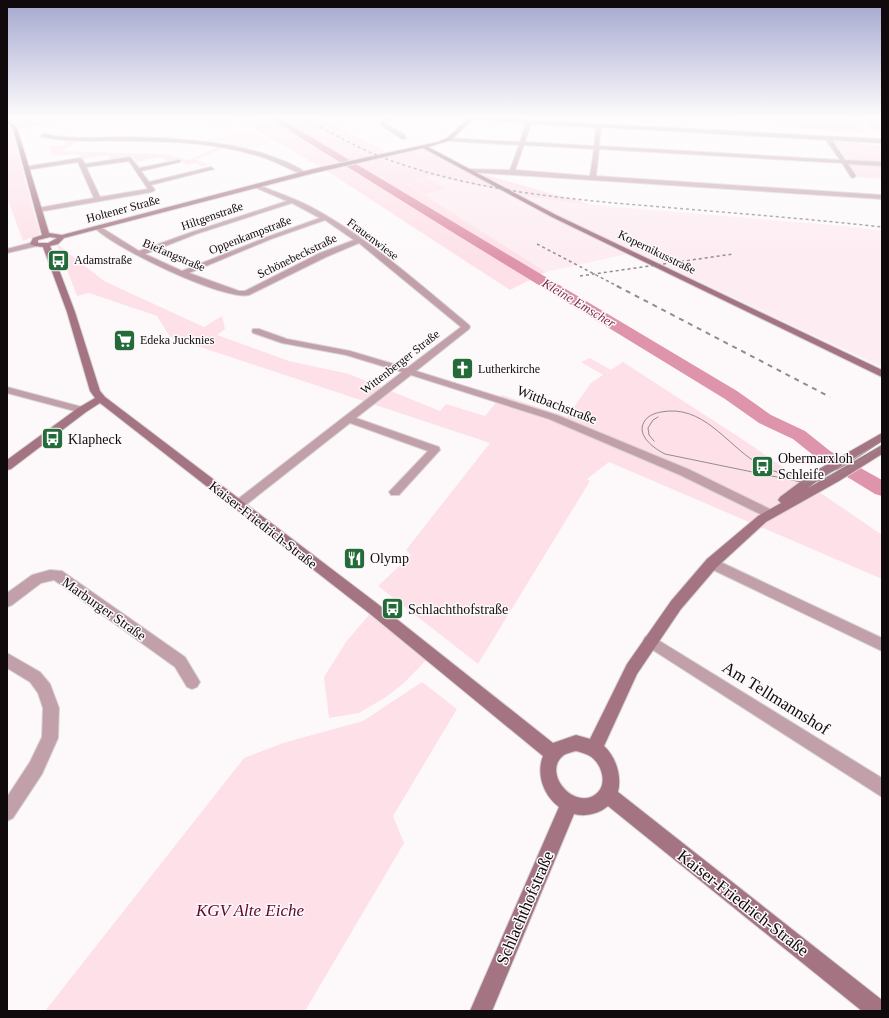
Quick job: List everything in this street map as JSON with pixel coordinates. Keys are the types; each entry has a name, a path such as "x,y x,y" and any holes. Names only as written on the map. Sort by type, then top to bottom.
{"street":[{"path":"43,166 26,168 46,235"},
{"path":"86,166 83,166 98,200"},
{"path":"38,210 152,190 135,166"},
{"path":"138,170 158,166"},
{"path":"287,166 303,173"},
{"name":"Holtener Straße","path":"61,237 335,166"},
{"name":"Kopernikusstraße","path":"460,166 554,216 882,374"},
{"path":"512,172 515,166"},
{"path":"592,177 594,166"},
{"path":"846,166 853,176"},
{"path":"148,184 211,169"},
{"path":"468,170 882,197"},
{"name":"Frauenwiese","path":"256,186 292,201 325,218 358,241 466,327"},
{"name":"Hiltgenstraße","path":"138,254 194,233 292,201"},
{"name":"Oppenkampstraße","path":"183,273 269,238 325,218"},
{"name":"Biefangstraße","path":"97,227 122,246 138,254 183,273 238,293 246,293"},
{"path":"7,250 34,244 46,245 58,242 61,237 57,235 46,235 35,239 34,244"},
{"name":"Schönebeckstraße","path":"246,293 323,255 358,241"},
{"name":"Kaiser-Friedrich-Straße","path":"46,245 72,312 95,391 101,399 374,610 553,753"},
{"name":"Wittenberger Straße","path":"238,505 466,327"},
{"name":"Wittbachstraße","path":"256,331 285,341 347,354 505,401 553,417 691,476 770,514"},
{"path":"7,390 82,410"},
{"path":"7,466 82,410 101,399"},
{"path":"349,419 435,450 395,492"},
{"path":"594,749 632,669 676,605 712,563 788,497 823,472 882,436"},
{"path":"770,514 835,478 882,449"},
{"path":"712,563 882,645"},
{"name":"Marburger Straße","path":"7,601 38,578 48,574 56,575 180,662 192,682"},
{"name":"Am Tellmannshof","path":"650,641 882,788"},
{"path":"7,660 35,677 45,689 51,708 50,738 36,768 7,812"},
{"path":"576,743 594,749 602,756 608,765 611,776 611,786 608,795 600,803 591,807 580,808 569,804 555,792 550,784 548,768 553,753 563,746 576,743"},
{"name":"Kaiser-Friedrich-Straße","path":"608,795 879,1011"},
{"name":"Schlachthofstraße","path":"481,1011 569,804"}],"shaded area":[{"path":"429,176 530,197 592,205 844,226 882,231 882,367 636,252 546,272 404,183"}],"green space":[{"path":"7,166 21,166 40,234 23,241 7,197"},
{"path":"318,166 459,166 468,170 592,205 530,197 430,176 410,182 429,178 447,189 425,194 406,182 405,183 546,272 510,290"},
{"path":"851,166 882,166 882,179 858,177"},
{"path":"57,244 104,281 204,327 222,316 225,329 217,335 289,361 349,374 440,411 446,404 485,416 502,395 567,417 591,383 603,375 581,362 590,358 611,370 623,362 745,441 882,535 882,579 609,462 587,479 590,481 478,664 378,586 411,555 406,550 490,443 170,337 157,316 89,293 77,296"},
{"path":"374,609 431,655 404,683 386,697 359,713 329,718 324,677 346,642"},
{"name":"KGV Alte Eiche","path":"422,682 457,709 393,816 404,843 305,1011 45,1011 244,758 283,743 363,721"}],"waterway":[{"name":"Kleine Emscher","path":"351,166 731,395 765,419 799,435 824,455 882,489"}],"tram line":[{"path":"882,441 835,470 825,474 803,477 779,473 762,466 746,455 713,427 689,414 676,411 656,413 647,418 642,427 644,437 656,449 665,454 801,482 812,482 834,476 854,466 882,447"},
{"path":"654,441 649,435 648,428 653,420 658,417"}],"railway":[{"path":"406,166 452,179 514,191 576,199 882,227"},
{"path":"537,244 594,274"},
{"path":"594,274 733,254"},
{"path":"580,276 594,274"},
{"path":"594,274 619,287"},
{"path":"617,286 830,397"}],"place":[{"name":"Adamstraße","path":"59,260"},
{"name":"Edeka Jucknies","path":"124,340"},
{"name":"Lutherkirche","path":"462,369"},
{"name":"Klapheck","path":"53,439"},
{"name":"Obermarxloh Schleife","path":"762,466"},
{"name":"Olymp","path":"355,558"},
{"name":"Schlachthofstraße","path":"392,609"}]}
